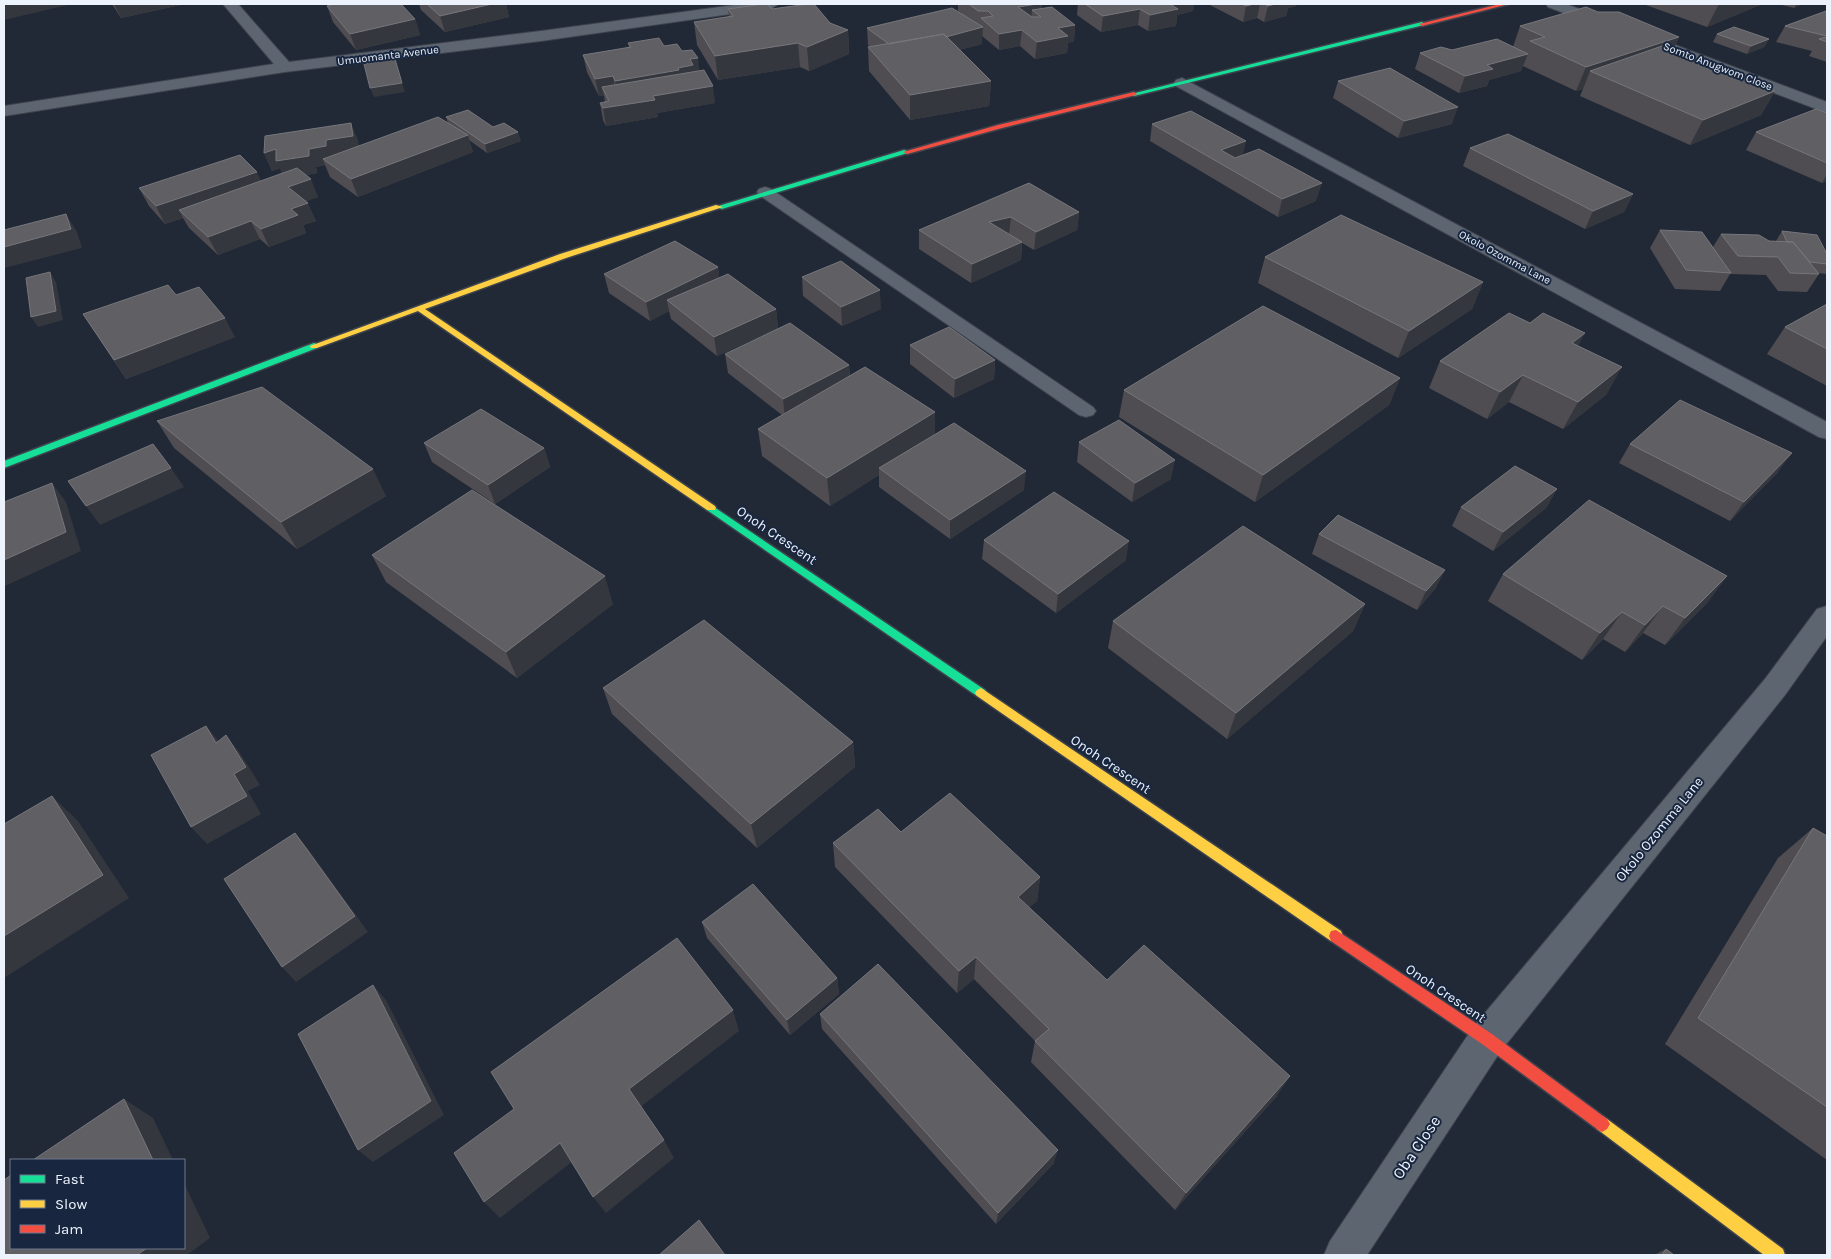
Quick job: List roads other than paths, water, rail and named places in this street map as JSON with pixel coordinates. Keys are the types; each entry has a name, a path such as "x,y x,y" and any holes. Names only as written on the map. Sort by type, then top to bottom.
{"street":[{"path":"230,4 285,67"},
{"name":"Umuomanta Avenue","path":"4,110 285,67 765,4"},
{"path":"4,465 241,372 563,256 765,192 1000,126 1506,4"},
{"name":"Somto Anugwom Close","path":"1553,4 1827,108"},
{"name":"Okolo Ozomma Lane","path":"1182,83 1827,432"},
{"name":"Onoh Crescent","path":"420,309 1487,1039 1777,1255"},
{"name":"Okolo Ozomma Lane","path":"1487,1039 1775,687 1827,616"},
{"name":"Oba Close","path":"1344,1255 1487,1039"}],"lane":[{"path":"765,192 1086,411"}]}
